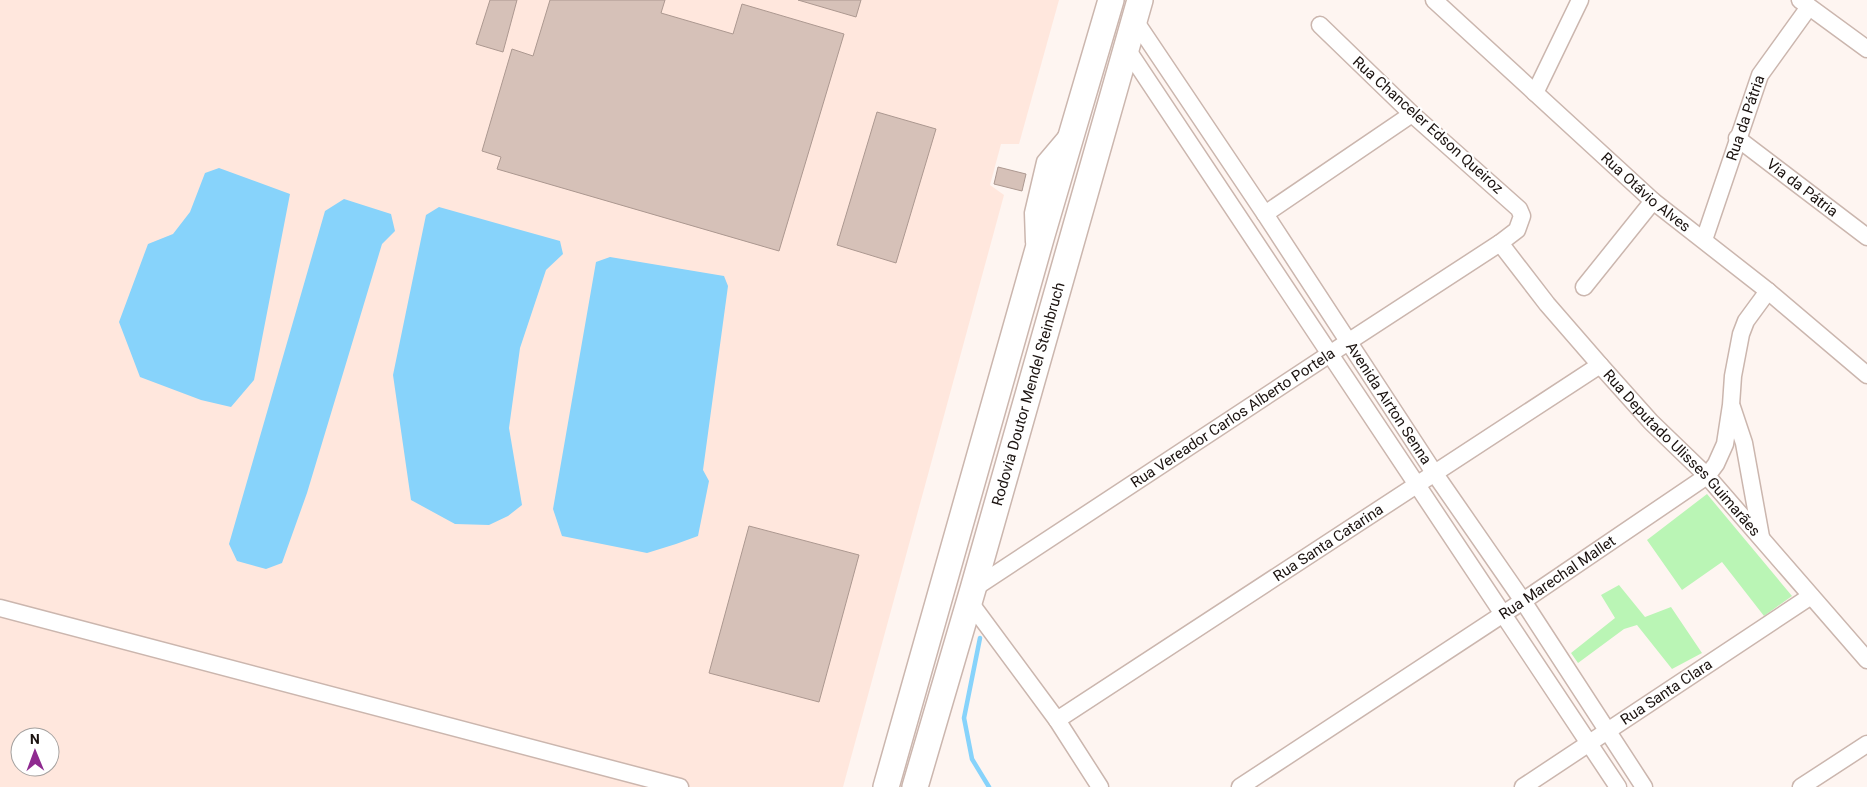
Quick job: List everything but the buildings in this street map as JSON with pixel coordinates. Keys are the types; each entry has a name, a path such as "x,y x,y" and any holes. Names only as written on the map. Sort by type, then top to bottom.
{"highway":[{"name":"Rodovia Doutor Mendel Steinbruch","path":"886,787 1042,235 1111,0"},
{"name":"Rodovia Doutor Mendel Steinbruch","path":"915,787 1137,10"}],"street":[{"name":"Rua Otávio Alves","path":"1434,0 1653,201 1768,291 1867,375"},
{"path":"1535,93 1580,0"},
{"path":"1805,4 1866,46"},
{"name":"Rua da Pátria","path":"1704,240 1737,138 1760,75 1805,4"},
{"name":"Avenida Airton Senna","path":"1137,10 1348,342 1435,474 1523,601 1644,787"},
{"name":"Rua Chanceler Edson Queiroz","path":"1320,25 1412,114 1519,209 1522,216 1517,230"},
{"name":"Avenida Airton Senna","path":"1127,49 1618,787"},
{"path":"1265,214 1412,114"},
{"path":"1035,263 1033,213 1045,162 1075,126"},
{"name":"Via da Pátria","path":"1737,138 1867,237"},
{"path":"1066,156 1094,164"},
{"path":"1584,287 1653,201"},
{"name":"Rua Vereador Carlos Alberto Portela","path":"971,595 1517,230"},
{"path":"1042,235 1071,245"},
{"path":"1262,252 1281,239"},
{"name":"Rua Deputado Ulisses Guimarães","path":"1500,243 1547,304 1600,365 1651,422 1707,476 1867,660"},
{"name":"Rua Marechal Mallet","path":"1240,787 1523,601 1707,476 1725,444 1733,376 1741,334 1746,321 1768,291"},
{"name":"Rua Santa Catarina","path":"1057,720 1600,365"},
{"path":"1731,405 1744,443 1761,539"},
{"path":"971,595 1057,720 1100,787"},
{"name":"Rua Santa Clara","path":"1522,787 1811,596"},
{"path":"0,608 680,787"},
{"path":"1802,787 1867,744"}],"shaded area":[{"path":"0,0 1059,0 1019,144 1001,144 990,185 1004,195 843,787 0,787"}],"green space":[{"path":"1707,494 1792,596 1764,616 1722,562 1682,590 1647,540"},
{"path":"1619,585 1645,617 1671,607 1702,653 1672,669 1637,625 1624,629 1578,663 1571,653 1615,618 1601,595"}],"water":[{"path":"219,168 290,194 254,380 231,407 201,400 140,377 119,322 148,244 173,234 190,212 205,173"},
{"path":"344,199 391,214 395,231 382,244 307,493 282,563 266,569 237,561 229,544 325,211"},
{"path":"439,207 560,241 563,254 546,270 520,348 509,428 522,505 508,516 489,525 455,524 411,500 393,375 426,215"},
{"path":"610,257 724,276 728,286 703,470 709,481 698,536 647,553 562,536 553,509 596,262"}],"waterway":[{"path":"980,638 964,718 972,759 989,787"}]}
